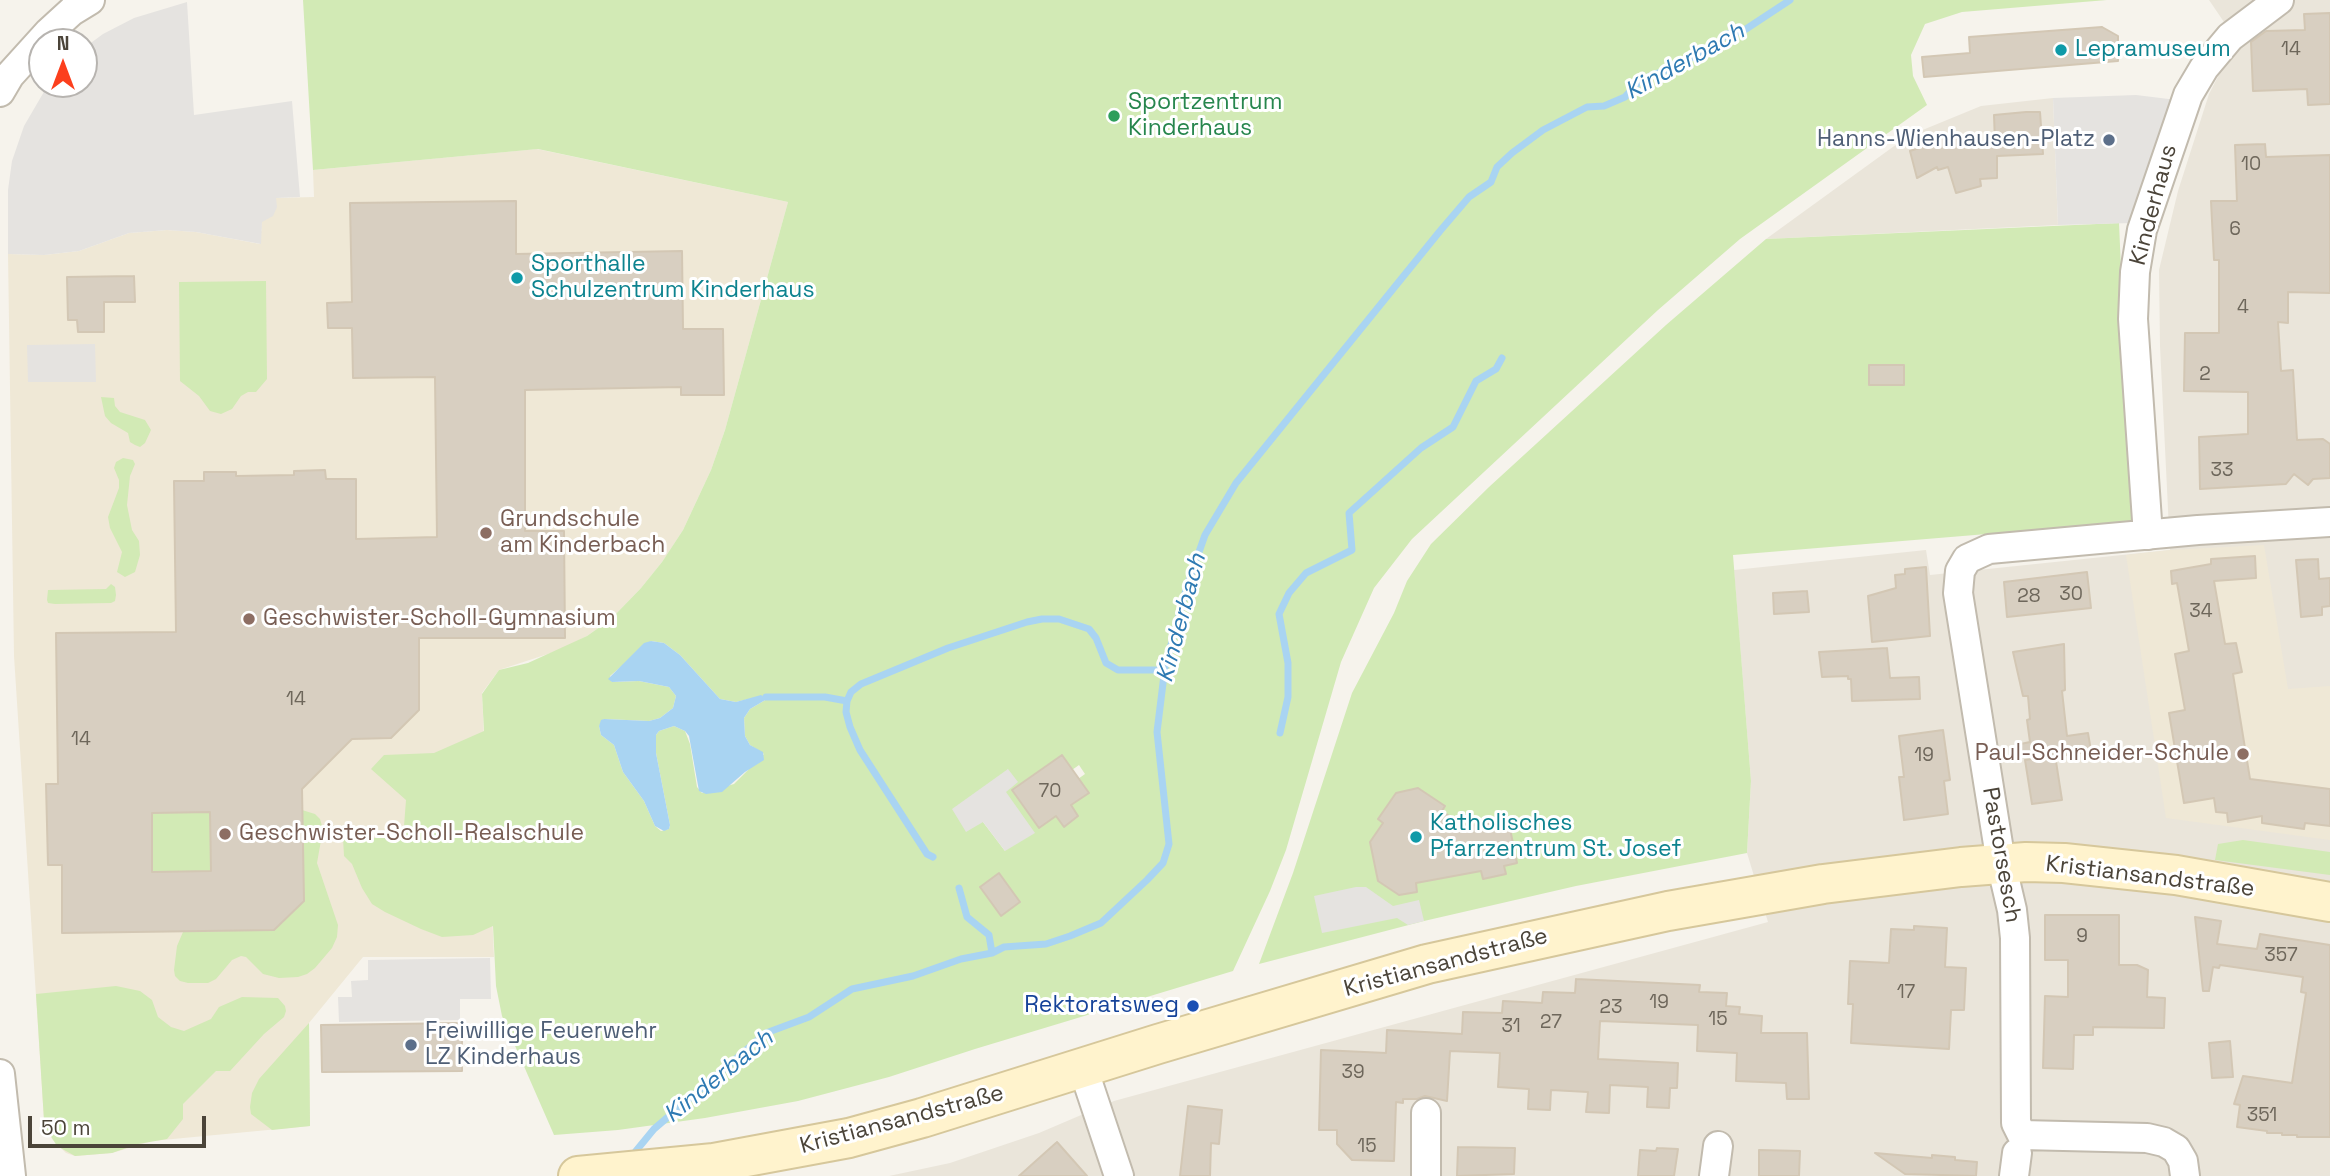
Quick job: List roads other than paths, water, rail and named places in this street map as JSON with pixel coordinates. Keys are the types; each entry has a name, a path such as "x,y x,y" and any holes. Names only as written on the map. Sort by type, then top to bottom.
{"street":[{"path":"0,92 10,75 48,32 72,10 90,0"},
{"name":"Kinderhaus","path":"2148,535 2133,319 2135,272 2142,230 2188,95 2204,68 2230,37 2279,0"},
{"name":"Pastorsesch","path":"2018,1152 2015,938 1958,593 1960,571 1967,559 1989,549 2330,522"},
{"name":"Kristiansandstraße","path":"584,1176 726,1161 849,1138 1427,964 1745,896 1885,876 2001,863 2038,862 2098,865 2176,875 2330,902"},
{"path":"1083,1068 1119,1176"},
{"path":"0,1074 11,1176"},
{"path":"1426,1113 1426,1176"},
{"path":"2018,1152 2147,1138 2164,1142 2176,1149 2183,1160 2185,1176"},
{"path":"1714,1176 1718,1146"}],"water":[{"path":"644,643 664,643 680,655 720,699 736,702 761,695 767,699 750,709 744,718 745,736 750,745 763,752 764,760 722,792 706,794 699,791 689,736 685,731 674,726 659,731 656,735 656,753 670,825 669,829 664,831 655,826 644,801 623,772 614,745 601,735 599,726 604,719 649,721 660,718 673,708 676,696 669,687 639,681 612,682 608,679"}],"waterway":[{"name":"Kinderbach","path":"631,1157 654,1129 766,1033 809,1017 852,989 913,976 1004,947 1046,944 1070,936 1101,923 1147,880 1163,863 1169,844 1157,732 1165,667 1187,586 1205,535 1236,483 1440,231 1469,197 1491,182 1497,167 1512,153 1543,130 1587,107 1604,106 1625,97 1639,82 1652,75 1690,58 1707,54 1727,34 1743,31 1790,0"},
{"path":"1280,733 1288,697 1288,663 1279,614 1289,593 1306,573 1352,550 1349,513 1421,448 1453,427 1476,381 1496,369 1502,358"},
{"path":"933,857 927,854 860,750 846,712 851,692 861,684 948,648 1042,619 1059,619 1089,629 1096,638 1106,663 1118,670 1164,670"},
{"path":"766,697 825,697 847,701"},
{"path":"959,888 967,917 989,935 992,953"}],"place":[{"name":"Lepramuseum","path":"2061,50"},
{"name":"Sportzentrum Kinderhaus","path":"1114,116"},
{"name":"Hanns-Wienhausen-Platz","path":"2109,140"},
{"name":"Sporthalle Schulzentrum Kinderhaus","path":"517,278"},
{"name":"Grundschule am Kinderbach","path":"486,533"},
{"name":"Geschwister-Scholl-Gymnasium","path":"249,619"},
{"name":"Paul-Schneider-Schule","path":"2243,754"},
{"name":"Geschwister-Scholl-Realschule","path":"225,834"},
{"name":"Katholisches Pfarrzentrum St. Josef","path":"1416,837"},
{"name":"Rektoratsweg","path":"1193,1006"},
{"name":"Freiwillige Feuerwehr LZ Kinderhaus","path":"411,1045"}]}
